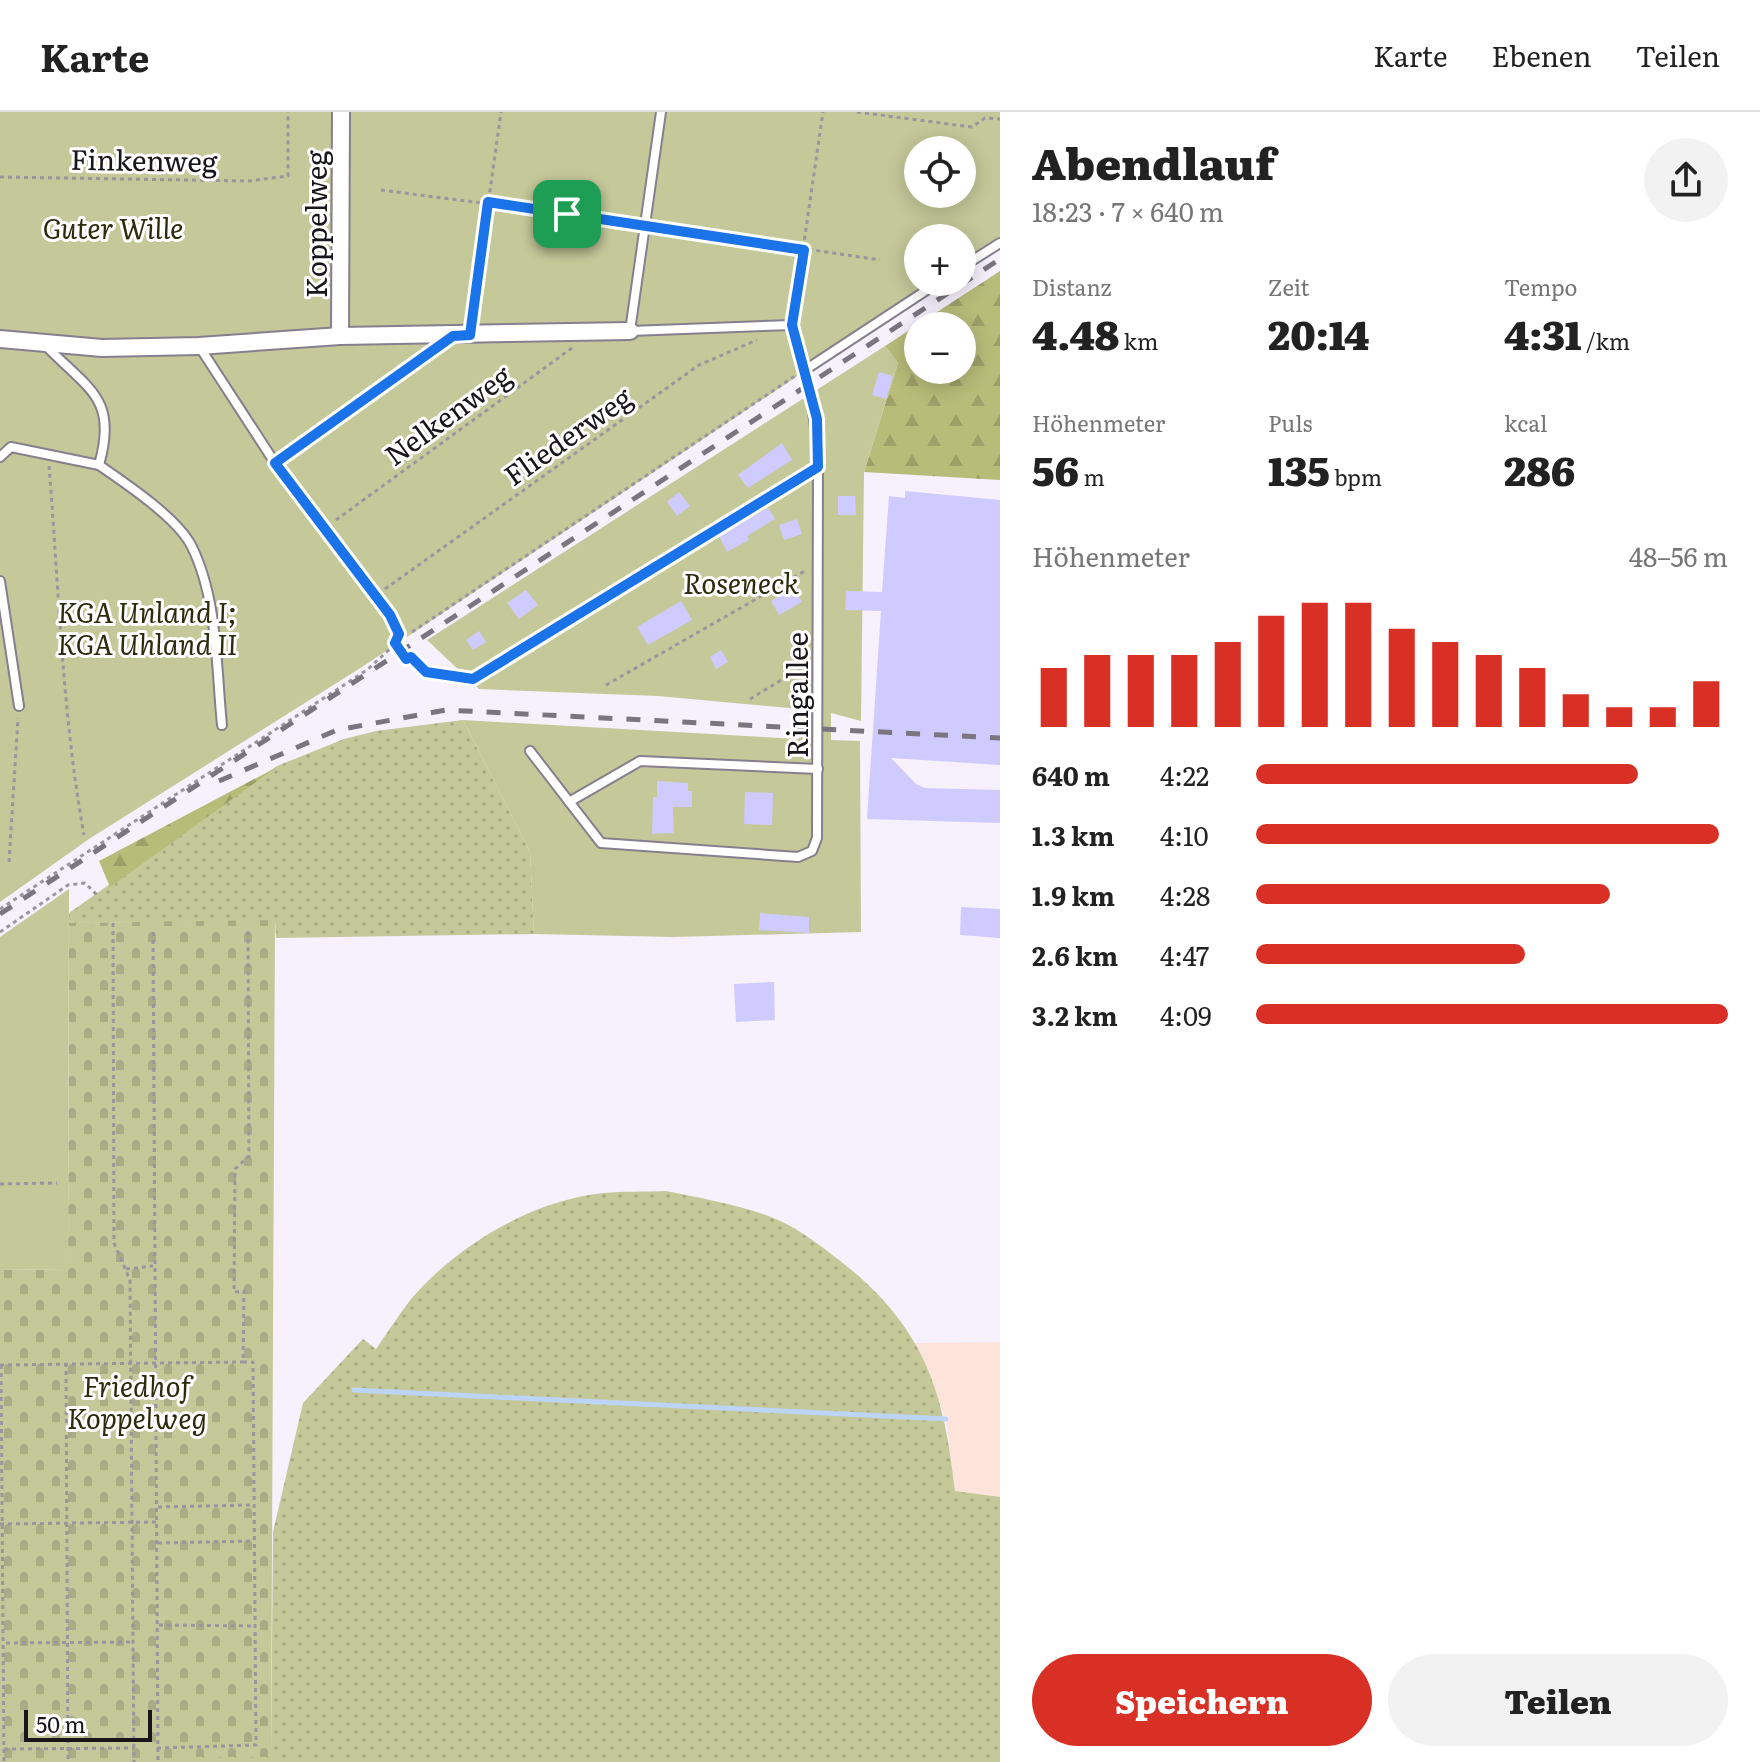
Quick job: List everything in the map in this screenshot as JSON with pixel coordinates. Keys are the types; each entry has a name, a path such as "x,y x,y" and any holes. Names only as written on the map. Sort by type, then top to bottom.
{"street":[{"name":"Koppelweg","path":"340,336 341,112"},
{"path":"0,339 45,345 199,346 340,336 630,331"}],"lane":[{"path":"661,112 630,331 792,325"},
{"path":"976,258 1000,243"},
{"path":"805,370 918,296"},
{"name":"Ringallee","path":"530,751 601,843 798,857 812,851 817,838 818,769 817,419 792,325"},
{"path":"45,345 102,403 107,437 99,465"},
{"path":"199,346 275,463 376,596 398,639"},
{"path":"0,457 11,447 99,465 141,493 190,543 209,600 222,725"},
{"path":"0,581 19,706"},
{"path":"569,802 640,761 818,769"}],"path":[{"name":"Finkenweg","path":"0,177 249,181 288,176 288,112"},
{"path":"275,463 461,335 488,202 501,112"},
{"path":"792,325 823,112"},
{"path":"857,112 972,127 985,118 1000,119"},
{"path":"381,190 488,202 880,260"},
{"name":"Nelkenweg","path":"323,529 595,332"},
{"name":"Fliederweg","path":"376,596 699,365 765,336"},
{"path":"0,909 367,670 398,639 805,370"},
{"path":"48,454 66,667 69,754 84,835"},
{"path":"398,639 406,659 411,657 426,672 473,679 818,467"},
{"path":"606,685 819,564"},
{"path":"750,699 817,659"},
{"path":"9,862 19,706"},
{"path":"0,932 68,885 85,883 97,895"},
{"path":"113,923 114,1243 130,1280 134,1762"},
{"path":"243,1362 244,1291 234,1292 235,1169 249,1156 248,931"},
{"path":"153,932 158,1762"},
{"path":"0,1184 57,1183"},
{"path":"126,1269 153,1266"},
{"path":"4,1762 0,1365 253,1362 256,1745 157,1748"},
{"path":"66,1363 70,1642 68,1762"},
{"path":"156,1507 254,1505"},
{"path":"2,1524 156,1522"},
{"path":"156,1543 254,1541"},
{"path":"157,1625 255,1626"},
{"path":"4,1643 134,1642"},
{"path":"4,1749 134,1748"}],"shaded area":[{"path":"1000,1342 1000,1497 955,1492 946,1419 915,1343"}],"green space":[{"path":"0,112 1000,112 1000,241 976,257 976,224 904,224 904,296 917,296 362,667 89,839 0,902"},
{"path":"1000,271 1000,480 864,472 898,363 885,346 904,334 904,384 976,384 976,312 937,312 962,296 976,296 976,287"},
{"name":"Roseneck","path":"885,346 898,363 864,472 861,721 831,713 831,740 860,741 861,932 673,937 534,934 530,852 463,720 799,739 800,709 658,696 479,689 427,640"},
{"path":"463,720 530,852 534,934 276,938 275,921 69,923 69,913 277,766 344,739 376,731"},
{"path":"277,767 110,887 99,861"},
{"path":"69,889 68,1269 0,1270 0,937"},
{"name":"Friedhof Koppelweg","path":"275,920 271,1757 194,1757 193,1762 0,1762 0,1270 68,1269 69,923"},
{"path":"666,1191 751,1210 794,1228 868,1284 910,1335 936,1390 955,1491 1000,1497 1000,1762 193,1762 193,1757 271,1757 273,1532 303,1403 363,1339 376,1349 407,1304 431,1279 451,1260 498,1228 524,1215 577,1197 612,1192"}],"building":[{"path":"879,372 893,376 886,399 872,395"},
{"path":"782,443 792,460 748,488 738,475"},
{"path":"905,491 1000,500 1000,765 891,758 916,784 925,788 1000,790 1000,823 867,819 881,611 845,610 846,591 882,592 889,496 905,498"},
{"path":"679,492 690,506 677,516 667,502"},
{"path":"838,496 855,496 856,515 838,515"},
{"path":"768,508 775,519 747,536 749,540 727,552 719,536"},
{"path":"797,519 802,534 784,540 779,525"},
{"path":"793,588 802,602 779,615 771,601"},
{"path":"526,590 538,605 519,619 507,603"},
{"path":"681,601 692,620 648,645 637,627"},
{"path":"479,631 486,642 473,650 466,640"},
{"path":"721,650 728,662 716,669 710,657"},
{"path":"657,781 688,783 688,791 692,791 692,807 673,807 674,833 652,834 653,797 657,797"},
{"path":"745,792 773,793 772,825 744,824"},
{"path":"961,907 1000,909 1000,938 960,935"},
{"path":"760,913 809,917 809,933 759,930"},
{"path":"774,982 775,1020 736,1022 734,984"}],"waterway":[{"path":"354,1390 946,1419"}],"railway":[{"path":"0,914 1000,259"},
{"path":"219,781 337,730 446,710 1000,738"}],"route":[{"path":"488,202 567,214 804,250 792,325 810,383 817,419 818,467 473,679 426,672 411,657 406,659 395,643 399,640 399,634 390,615 275,463 453,336 470,335 488,202"}],"park label":[{"name":"Guter Wille","path":"113,227"},
{"name":"KGA Unland I; KGA Uhland II","path":"147,627"}]}
